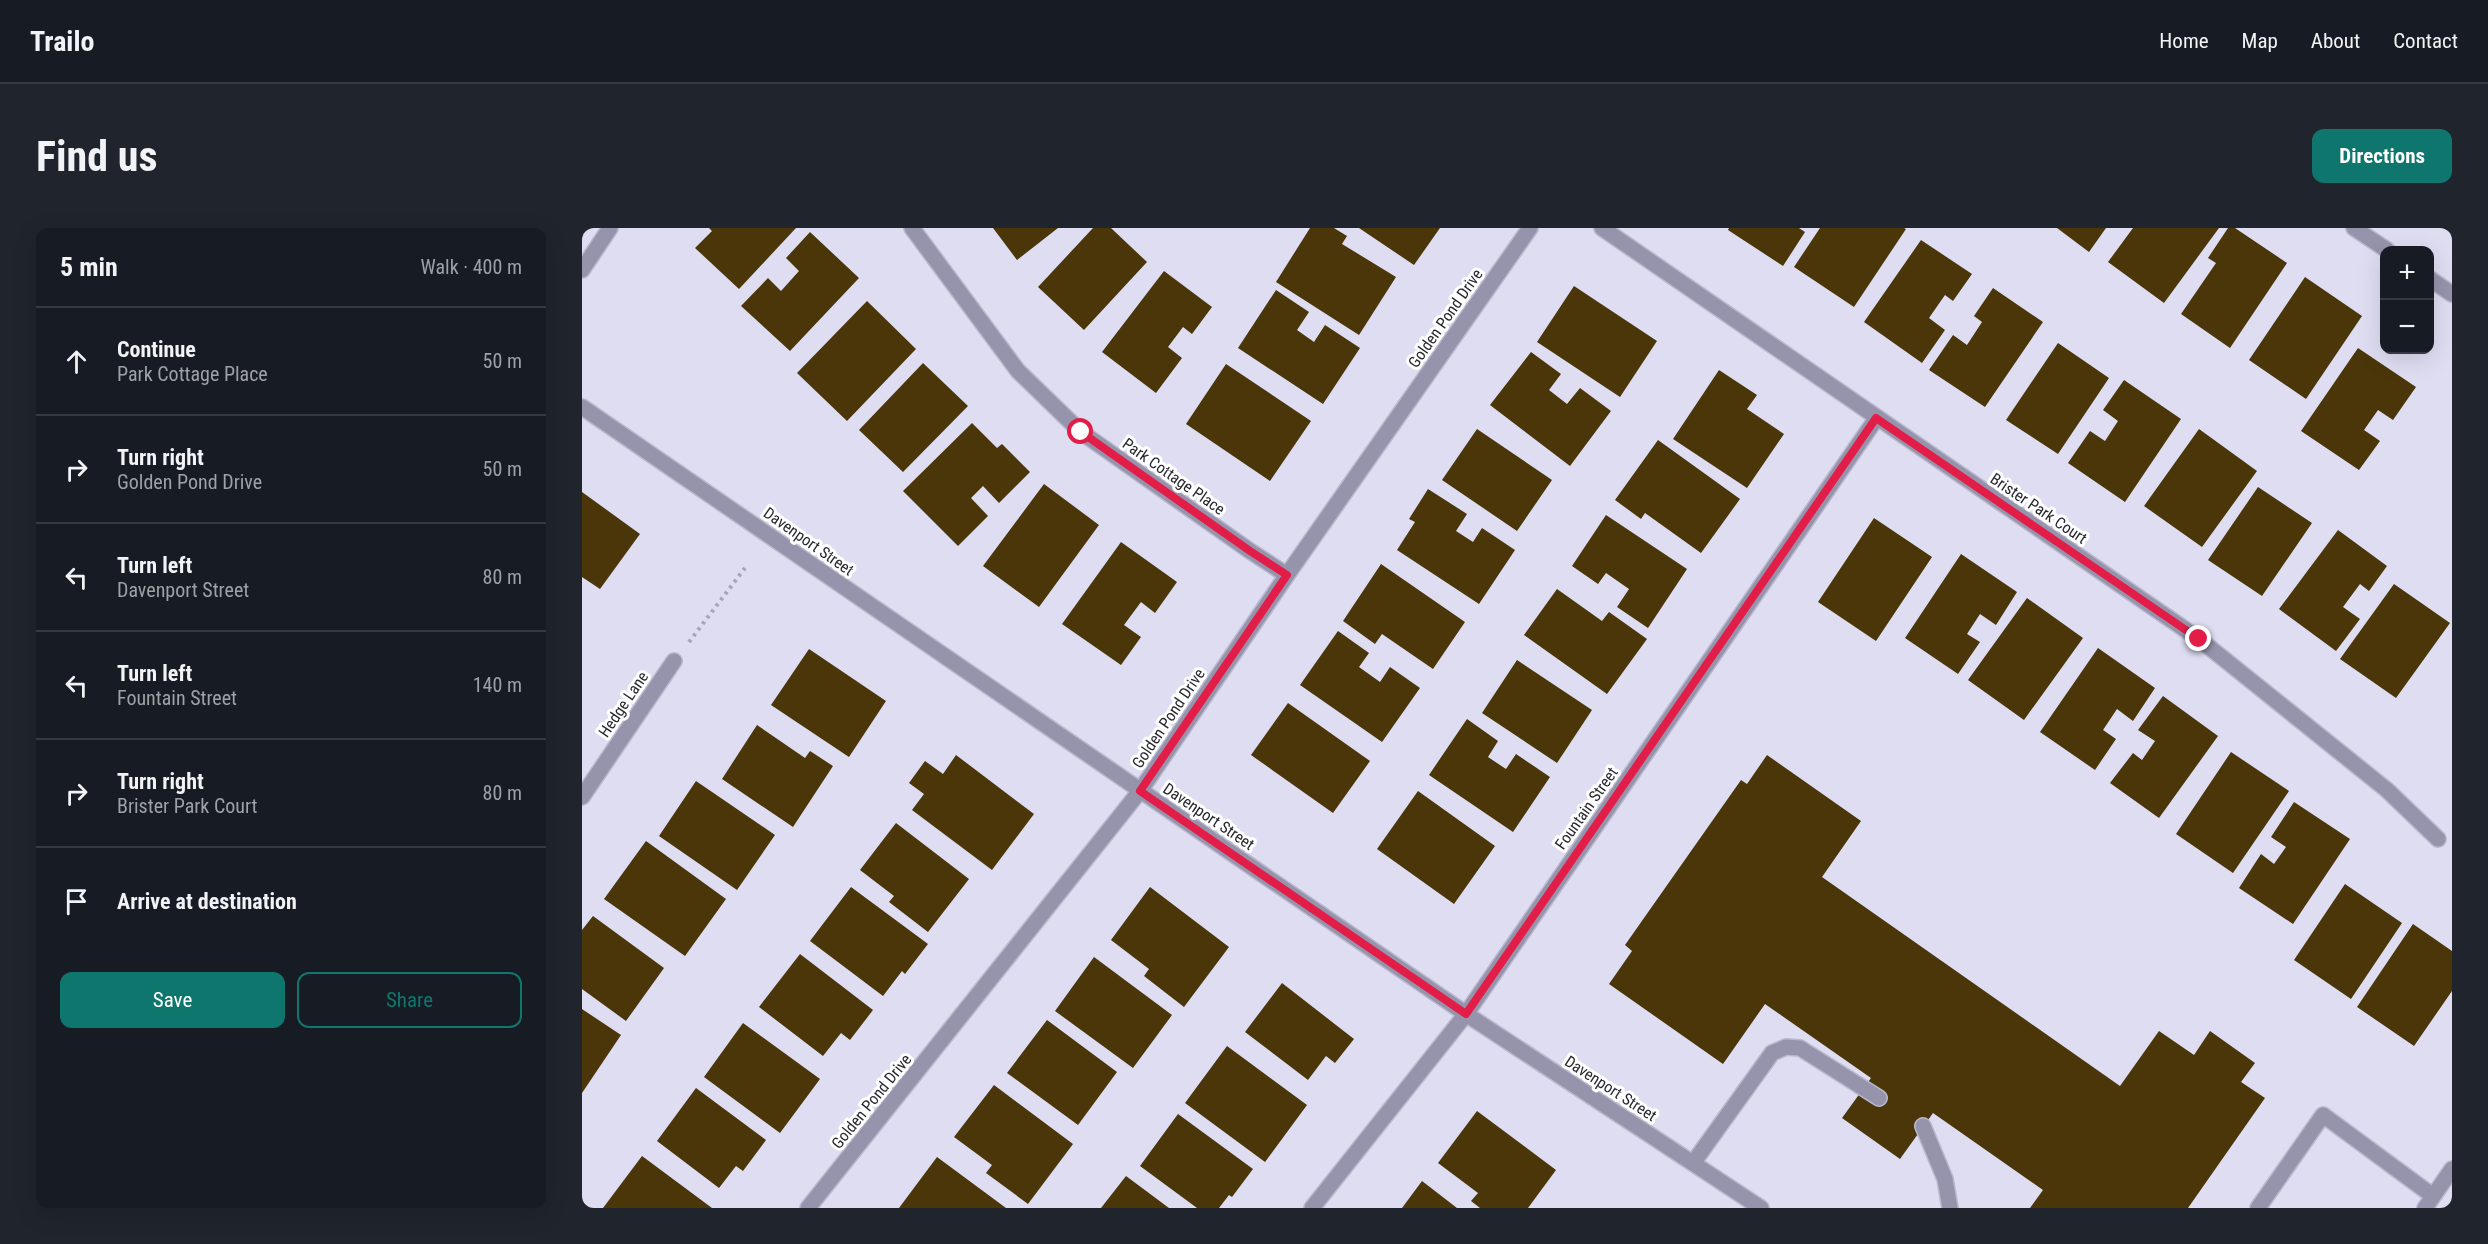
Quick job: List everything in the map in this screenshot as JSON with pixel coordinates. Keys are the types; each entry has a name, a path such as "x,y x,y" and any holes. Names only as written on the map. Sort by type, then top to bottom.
{"street":[{"path":"582,270 610,228"},
{"name":"Park Cottage Place","path":"912,228 1018,371 1081,432 1287,575"},
{"name":"Golden Pond Drive","path":"808,1208 1140,791 1287,575 1530,228"},
{"name":"Brister Park Court","path":"1602,228 2199,639 2387,790 2438,839"},
{"path":"2354,228 2381,246"},
{"path":"2434,282 2452,294"},
{"name":"Davenport Street","path":"582,407 1466,1014 1761,1208"},
{"name":"Fountain Street","path":"1312,1208 1466,1014 1876,418"},
{"name":"Hedge Lane","path":"582,797 674,662"},
{"path":"1693,1163 1772,1053 1786,1047 1800,1048 1879,1098"},
{"path":"2258,1208 2323,1115 2429,1202 2452,1169"},
{"path":"1923,1126 1945,1179 1950,1208"}],"path":[{"path":"674,662 745,568"}],"building":[{"path":"709,228 796,228 739,289 695,248 712,231"},
{"path":"993,228 1058,228 1017,260"},
{"path":"1093,228 1111,228 1147,262 1084,330 1038,287"},
{"path":"1310,228 1334,228 1347,236 1342,244 1396,277 1359,335 1276,282"},
{"path":"1359,228 1440,228 1414,265"},
{"path":"1729,228 1799,228 1805,232 1783,266 1728,230"},
{"path":"1820,228 1906,229 1854,307 1794,267"},
{"path":"2057,228 2106,228 2089,252"},
{"path":"2133,228 2219,228 2164,303 2108,262"},
{"path":"2228,228 2235,228 2287,263 2230,348 2181,314 2216,263 2208,258"},
{"path":"810,232 859,278 790,351 741,306 768,278 781,291 799,271 786,258"},
{"path":"1921,240 1972,274 1953,301 1945,295 1929,318 1945,330 1922,363 1864,322"},
{"path":"1164,271 1212,307 1192,334 1183,327 1168,347 1182,358 1156,393 1102,352"},
{"path":"2305,277 2362,316 2306,399 2249,360"},
{"path":"1574,286 1657,341 1620,397 1537,342"},
{"path":"1993,288 2043,322 1985,407 1929,370 1953,335 1967,345 1982,322 1974,316"},
{"path":"1276,290 1309,312 1297,330 1314,342 1325,325 1360,348 1323,404 1238,348"},
{"path":"867,301 916,349 847,421 797,373"},
{"path":"2058,343 2109,378 2058,454 2006,420"},
{"path":"2358,348 2416,387 2393,420 2378,410 2364,430 2380,441 2359,470 2301,431"},
{"path":"1531,352 1561,374 1549,390 1567,404 1580,388 1611,411 1570,466 1490,405"},
{"path":"923,363 968,406 903,472 859,430"},
{"path":"1226,364 1311,421 1270,481 1186,424"},
{"path":"1719,370 1757,395 1747,409 1784,434 1747,488 1673,439"},
{"path":"2124,380 2181,419 2125,502 2068,463 2090,431 2105,441 2118,421 2103,410"},
{"path":"972,423 997,448 1002,444 1030,472 999,503 983,486 971,498 988,516 958,546 903,491"},
{"path":"1477,429 1552,480 1517,531 1442,480"},
{"path":"2199,429 2257,471 2202,547 2144,506"},
{"path":"1658,440 1740,499 1701,553 1645,513 1641,519 1615,500"},
{"path":"1044,484 1099,525 1039,607 983,566"},
{"path":"2258,487 2312,523 2262,596 2208,560"},
{"path":"1428,489 1467,514 1456,531 1473,542 1482,528 1515,550 1479,604 1397,550 1415,522 1409,519"},
{"path":"582,492 640,534 600,589 582,577"},
{"path":"1606,515 1687,569 1648,628 1617,607 1629,589 1606,573 1598,584 1572,566"},
{"path":"1874,518 1932,557 1876,641 1818,602"},
{"path":"2338,530 2387,566 2369,591 2360,584 2343,607 2360,619 2336,651 2279,609"},
{"path":"1121,542 1177,582 1155,613 1141,602 1124,625 1141,637 1121,665 1062,624"},
{"path":"1961,554 2017,592 1996,625 1980,614 1967,634 1980,642 1958,674 1905,638"},
{"path":"1381,564 1465,622 1433,669 1382,634 1375,644 1343,621"},
{"path":"2394,584 2450,623 2396,698 2340,659"},
{"path":"1557,589 1602,621 1609,612 1647,639 1607,694 1524,635"},
{"path":"2027,598 2083,638 2024,720 1968,680"},
{"path":"1338,631 1369,653 1359,667 1380,682 1390,667 1420,688 1382,742 1300,685"},
{"path":"2098,648 2155,688 2133,721 2117,709 2103,730 2116,739 2095,770 2040,732"},
{"path":"809,649 886,701 849,757 771,705"},
{"path":"1517,660 1592,710 1557,763 1482,713"},
{"path":"2163,696 2218,736 2159,818 2110,783 2133,753 2142,760 2155,741 2138,730"},
{"path":"1288,703 1370,761 1333,813 1251,755"},
{"path":"1467,719 1498,741 1488,757 1506,769 1516,754 1550,777 1513,832 1429,775"},
{"path":"757,725 805,758 810,751 833,766 793,827 722,779"},
{"path":"2231,752 2289,791 2233,873 2176,834"},
{"path":"956,755 1034,814 992,870 912,810 924,794 909,783 925,761 943,774"},
{"path":"1767,755 1861,821 1822,877 2120,1086 2159,1031 2194,1055 2210,1031 2255,1063 2241,1082 2265,1098 2188,1208 2030,1208 2043,1190 1933,1113 1900,1159 1842,1118 1871,1078 1765,1004 1723,1064 1609,984 1632,951 1625,945 1741,780 1747,784"},
{"path":"696,781 775,835 737,890 659,836"},
{"path":"1418,791 1495,846 1454,904 1377,849"},
{"path":"2294,802 2350,839 2293,924 2239,888 2261,854 2274,864 2286,847 2271,837"},
{"path":"896,823 969,879 928,932 889,902 894,896 860,870"},
{"path":"646,841 726,899 685,956 604,899"},
{"path":"2345,884 2402,923 2351,999 2294,960"},
{"path":"851,887 928,944 905,974 902,971 883,996 810,941"},
{"path":"1150,887 1229,947 1184,1007 1144,976 1149,969 1111,940"},
{"path":"593,916 664,968 626,1021 582,989 582,930"},
{"path":"2413,924 2452,951 2452,991 2414,1046 2357,1007"},
{"path":"800,954 873,1010 850,1040 841,1033 823,1056 759,1007"},
{"path":"1094,957 1172,1015 1133,1068 1055,1011"},
{"path":"1282,983 1354,1039 1335,1063 1326,1056 1308,1080 1245,1032"},
{"path":"582,1009 621,1035 582,1093"},
{"path":"1047,1020 1117,1072 1078,1125 1007,1073"},
{"path":"743,1023 820,1079 780,1133 704,1077"},
{"path":"1227,1046 1307,1105 1265,1162 1185,1103"},
{"path":"994,1085 1073,1144 1028,1204 986,1173 992,1165 954,1137"},
{"path":"696,1088 766,1140 743,1171 736,1166 719,1188 657,1141"},
{"path":"1477,1111 1556,1170 1528,1208 1480,1208 1471,1201 1478,1193 1438,1163"},
{"path":"1178,1114 1253,1169 1232,1197 1229,1195 1219,1208 1197,1208 1140,1166"},
{"path":"642,1156 712,1208 603,1208"},
{"path":"937,1157 1006,1208 899,1208"},
{"path":"1126,1176 1169,1208 1101,1208"},
{"path":"1422,1181 1457,1208 1402,1208"}],"route":[{"path":"1081,432 1287,575 1140,791 1466,1014 1876,418 2199,639"}]}
